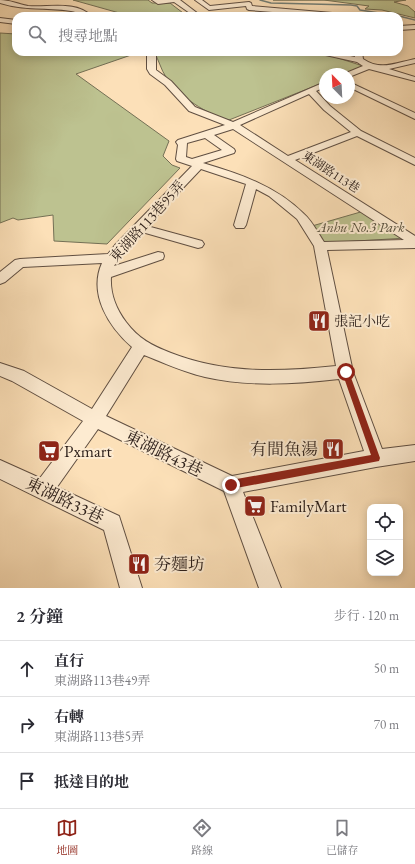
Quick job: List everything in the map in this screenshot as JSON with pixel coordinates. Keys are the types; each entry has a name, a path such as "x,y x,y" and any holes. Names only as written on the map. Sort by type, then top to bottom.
{"street":[{"path":"155,0 158,2 175,0 192,12"},
{"path":"198,0 209,8 249,6 305,12"},
{"path":"0,1 24,7 76,10 84,12"},
{"path":"0,20 12,22"},
{"path":"403,28 415,27"},
{"name":"東湖路113巷","path":"151,56 153,72 168,82 192,109 233,124 415,243"},
{"path":"359,56 368,66 415,79"},
{"path":"378,69 415,61"},
{"path":"355,71 368,66"},
{"path":"319,86 229,127 181,142 183,145 180,159 252,183 273,194 301,217 320,246 346,372 376,458"},
{"path":"355,87 415,116"},
{"path":"310,90 327,108 358,133 415,162"},
{"path":"288,159 358,133"},
{"path":"195,164 230,151 206,134"},
{"name":"東湖路113巷95弄","path":"195,164 111,258 103,280 111,312 122,327 142,346 179,364 208,372 250,377 287,378 346,372"},
{"path":"240,225 252,183"},
{"path":"139,227 198,244"},
{"path":"320,246 415,243"},
{"path":"106,274 158,256"},
{"path":"0,279 20,263 111,258"},
{"path":"44,489 94,419 142,346"},
{"name":"東湖路43巷","path":"0,369 18,376 94,419 231,487"},
{"path":"270,588 231,487 376,458 415,453"},
{"name":"東湖路33巷","path":"0,469 112,523 131,588"}],"green space":[{"path":"73,0 148,0 152,3 170,3 182,12 116,12"},
{"path":"324,0 406,0 394,2 408,6 415,12 415,18 403,15 403,12 365,9 369,6"},
{"path":"0,33 12,34 12,56 128,56 76,74 169,141 163,156 172,165 180,168 107,244 54,241 53,215 18,220 13,218 0,223"},
{"path":"156,56 330,56 363,66 355,69 355,68 319,68 319,84 229,120 212,114 194,104 171,84 164,74"},
{"name":"Anhu No.3 Park","path":"364,211 406,238 324,243 312,226"}],"waterway":[{"path":"260,0 271,3 351,5 357,6 360,10 373,12"},
{"path":"403,17 415,20"}],"place":[{"name":"張記小吃","path":"319,321"},
{"name":"有間魚湯","path":"333,449"},
{"name":"Pxmart","path":"49,451"},
{"name":"FamilyMart","path":"255,506"},
{"name":"夯麵坊","path":"139,564"}],"route":[{"path":"231,485 376,458 346,372"}]}
